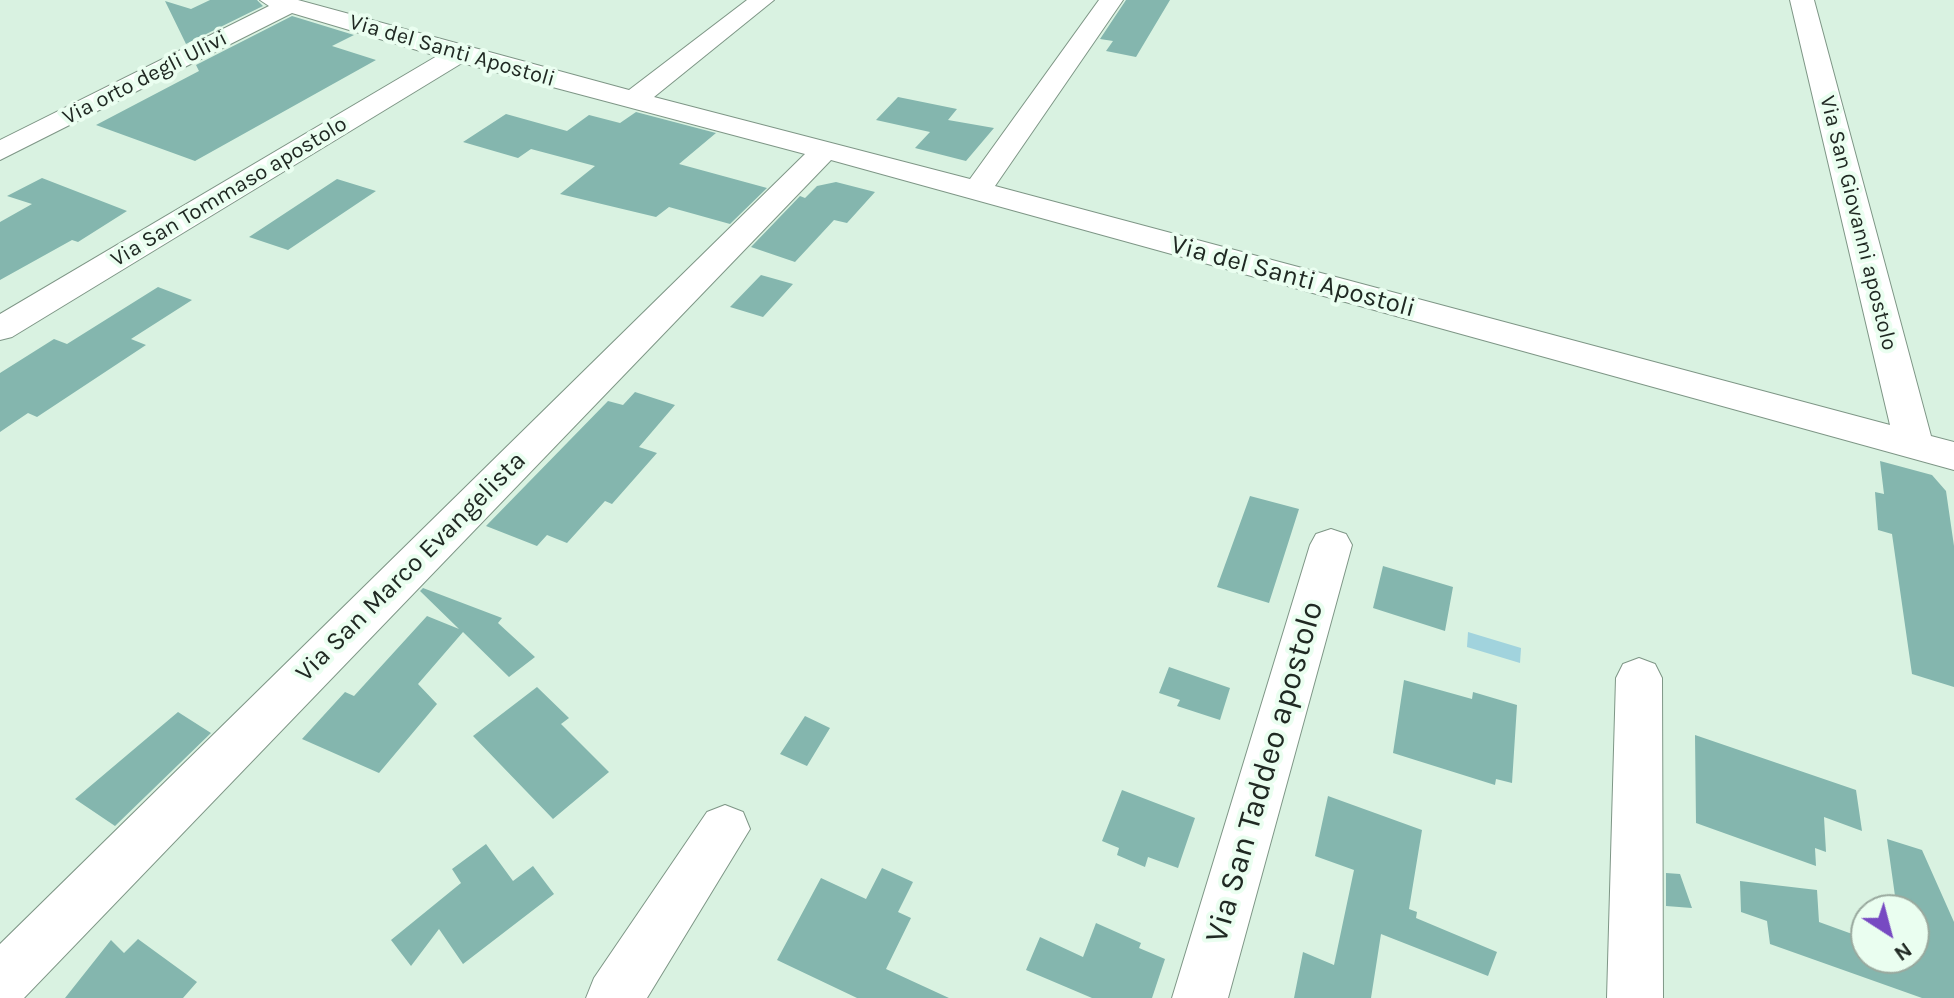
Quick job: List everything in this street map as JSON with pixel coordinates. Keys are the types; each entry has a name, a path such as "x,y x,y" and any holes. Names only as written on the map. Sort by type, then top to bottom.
{"street":[{"path":"632,101 762,0"},
{"path":"977,190 1111,0"},
{"name":"Via San Giovanni apostolo","path":"1802,0 1914,445"},
{"name":"Via del Santi Apostoli","path":"281,3 458,54 977,190 1954,456"},
{"name":"Via orto degli Ulivi","path":"0,151 281,3"},
{"name":"Via San Tommaso apostolo","path":"0,329 458,54"},
{"name":"Via San Marco Evangelista","path":"0,983 823,152"},
{"name":"Via San Taddeo apostolo","path":"1200,998 1331,545"},
{"path":"1635,998 1639,678"},
{"path":"614,998 725,829"}],"water":[{"path":"1468,632 1521,648 1520,663 1467,647"}],"building":[{"path":"210,0 257,0 263,6 186,44 165,1 191,9"},
{"path":"1126,0 1170,0 1136,57 1106,51 1113,41 1100,39"},
{"path":"292,16 354,35 332,46 376,60 195,161 96,125 199,71 196,65"},
{"path":"898,97 957,109 948,120 994,128 966,161 915,148 930,132 876,120"},
{"path":"636,112 716,133 679,164 767,188 730,224 669,207 656,217 560,194 595,166 531,149 518,158 463,142 506,114 567,131 589,115 620,123"},
{"path":"42,178 127,211 78,242 72,240 0,280 0,222 32,204 7,196"},
{"path":"337,179 376,191 288,250 249,237"},
{"path":"836,182 875,192 847,223 834,220 795,262 751,247 800,196 805,198 817,186"},
{"path":"761,275 793,284 763,317 730,307"},
{"path":"158,287 192,300 131,339 146,345 37,417 28,413 0,432 0,373 54,339 67,344"},
{"path":"635,392 675,405 639,447 657,453 612,504 605,501 567,543 547,535 537,546 486,526 608,401 623,405"},
{"path":"1880,461 1932,475 1946,491 1954,546 1954,687 1912,674 1892,534 1878,530 1875,492 1884,494"},
{"path":"1250,496 1299,509 1269,603 1217,587"},
{"path":"1383,566 1453,587 1445,631 1373,608"},
{"path":"423,588 502,618 498,623 535,657 509,677 463,632 418,684 437,704 379,773 302,739 345,692 354,696 427,616 459,629 420,591"},
{"path":"1169,667 1230,688 1220,720 1177,706 1180,700 1159,693"},
{"path":"1404,680 1472,699 1473,692 1517,705 1512,783 1496,779 1495,785 1393,753"},
{"path":"537,687 569,718 561,724 609,772 553,819 473,736"},
{"path":"178,712 211,733 115,826 75,799"},
{"path":"805,716 830,728 807,766 780,754"},
{"path":"1695,735 1856,790 1862,831 1824,817 1826,852 1815,848 1816,866 1696,823"},
{"path":"1122,790 1195,818 1178,868 1148,857 1145,867 1117,855 1119,848 1102,841"},
{"path":"1328,796 1422,830 1409,909 1417,912 1416,918 1497,952 1488,976 1381,934 1371,998 1294,998 1303,952 1334,965 1354,870 1315,856"},
{"path":"1887,839 1922,850 1954,922 1954,998 1922,998 1854,974 1930,974 1930,894 1895,894"},
{"path":"486,844 513,881 533,866 554,894 463,964 439,929 411,966 391,940 461,883 452,869"},
{"path":"882,868 913,882 898,912 911,918 886,969 949,998 857,998 777,960 821,878 866,899"},
{"path":"1666,873 1680,874 1692,908 1666,906"},
{"path":"1740,881 1817,890 1819,922 1850,933 1850,972 1770,944 1767,921 1741,912"},
{"path":"1096,923 1141,943 1139,948 1165,959 1152,998 1092,998 1026,970 1040,937 1083,957"},
{"path":"138,939 197,982 183,998 65,998 111,940 124,953"}]}
